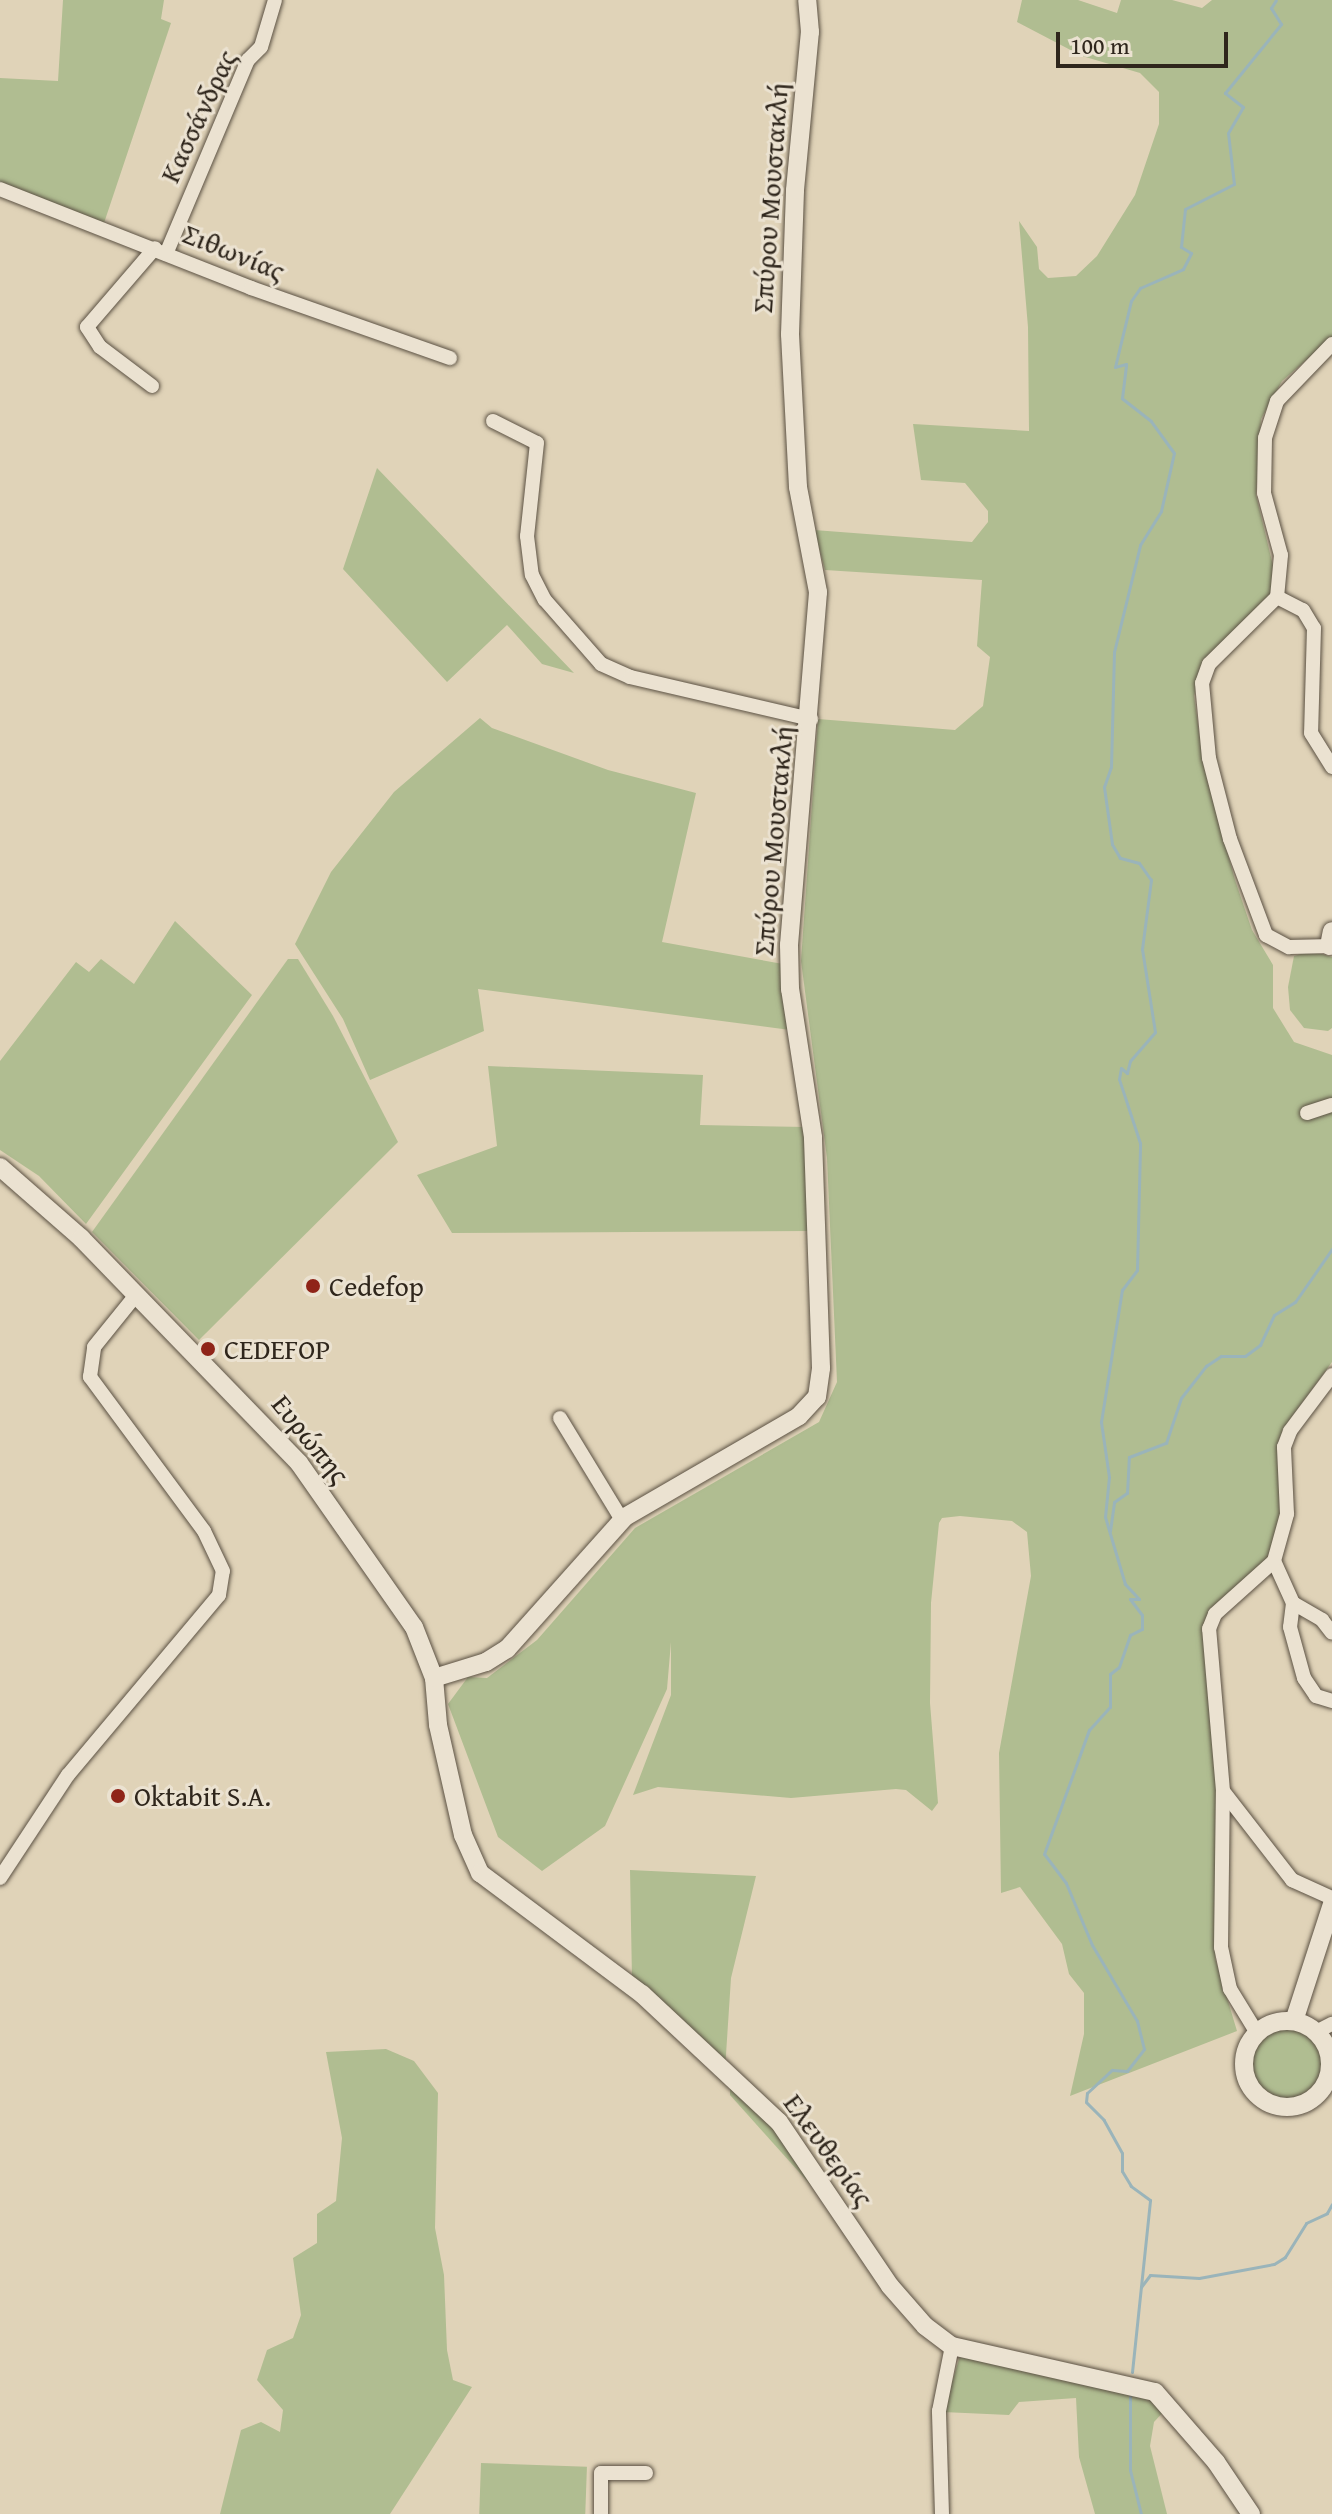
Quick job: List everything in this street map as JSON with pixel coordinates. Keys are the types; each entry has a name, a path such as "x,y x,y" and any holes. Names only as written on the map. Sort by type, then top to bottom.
{"street":[{"name":"Κασσάνδρας","path":"152,386 100,347 87,327 160,251 248,60 261,47 275,0"},
{"name":"Σπύρου Μουστακλή","path":"434,1678 486,1662 507,1649 622,1520 799,1416 817,1397 821,1368 813,1137 790,989 789,945 811,719 818,592 798,487 790,334 795,190 810,32 807,0"},
{"name":"Σιθωνίας","path":"0,189 450,358"},
{"path":"1331,941 1289,947 1266,935 1230,839 1207,744 1202,683 1209,664 1277,597 1281,555 1264,493 1265,438 1277,401 1332,344"},
{"path":"493,421 536,442 527,543 533,579 605,667 811,719"},
{"path":"1277,597 1303,610 1314,628 1311,733 1332,767"},
{"path":"1307,1113 1332,1105"},
{"name":"Ευρώπης","path":"0,1167 136,1295 299,1463 414,1627 434,1678"},
{"path":"0,1878 68,1775 219,1595 223,1571 218,1554 90,1377 94,1347 136,1295"},
{"path":"1257,2033 1234,1999 1223,1959 1223,1791 1209,1629 1215,1614 1274,1561 1287,1514 1284,1447 1290,1431 1332,1375"},
{"path":"560,1418 622,1520"},
{"path":"1274,1561 1293,1603 1290,1627 1304,1678 1316,1696 1332,1701"},
{"path":"1293,1603 1322,1620 1332,1633"},
{"name":"Ελευθερίας","path":"434,1678 446,1764 458,1796 463,1835 480,1873 642,1994 779,2122 890,2286 925,2326 952,2346 1155,2392 1216,2462 1251,2514"},
{"path":"1223,1791 1292,1880 1332,1901 1294,2021"},
{"path":"1294,2021 1324,2028 1328,2079 1317,2096 1288,2108 1259,2098 1247,2081 1244,2059 1257,2033 1274,2023 1294,2021"},
{"path":"942,2514 939,2411 952,2346"},
{"path":"601,2514 601,2473 646,2473"}],"green space":[{"path":"63,0 164,0 161,19 171,23 104,223 0,185 0,78 58,81"},
{"path":"1022,0 1078,0 1117,13 1121,0 1172,0 1202,8 1212,0 1332,0 1332,338 1282,381 1261,419 1256,495 1275,574 1269,599 1204,659 1194,696 1204,767 1235,880 1252,930 1273,965 1273,1008 1294,1042 1332,1055 1332,1362 1291,1418 1288,1483 1274,1546 1264,1562 1217,1604 1206,1669 1216,1779 1215,1958 1237,2031 1070,2096 1084,2034 1084,1993 1069,1974 1062,1944 1020,1887 1001,1893 999,1753 1031,1576 1027,1532 1012,1521 960,1516 942,1518 939,1523 931,1603 930,1703 938,1803 932,1811 906,1790 896,1789 791,1798 658,1787 633,1795 671,1695 671,1642 667,1689 605,1826 542,1871 498,1837 448,1704 468,1677 487,1678 537,1640 635,1528 819,1422 837,1382 827,1158 801,961 818,719 955,730 983,706 990,657 977,646 982,580 825,570 814,530 972,542 988,522 988,511 965,483 921,480 913,424 1029,431 1028,327 1019,221 1037,247 1039,269 1048,278 1076,276 1097,256 1135,195 1159,124 1159,92 1140,73 1082,56 1017,22"},
{"path":"377,468 574,673 542,664 507,625 447,682 343,569"},
{"path":"480,718 492,728 608,770 696,793 662,942 783,964 790,1030 478,989 484,1031 370,1080 343,1019 295,944 331,872 394,792"},
{"path":"175,921 252,995 86,1224 39,1176 0,1150 0,1061 76,962 89,972 101,959 134,984"},
{"path":"1311,951 1332,957 1332,1028 1328,1031 1304,1028 1290,1010 1288,987 1294,956"},
{"path":"288,959 298,959 333,1016 398,1142 199,1340 92,1232"},
{"path":"488,1066 703,1075 700,1125 806,1127 809,1231 452,1233 417,1175 497,1146"},
{"path":"630,1870 756,1876 731,1978 725,2070 632,1979"},
{"path":"1287,2027 1302,2030 1314,2038 1322,2050 1325,2065 1322,2080 1314,2092 1302,2100 1287,2103 1272,2100 1260,2092 1252,2080 1249,2065 1252,2050 1260,2038 1272,2030"},
{"path":"386,2049 414,2061 438,2093 435,2228 444,2275 447,2350 453,2380 472,2387 390,2514 220,2514 241,2430 261,2422 280,2432 283,2410 257,2380 267,2350 293,2338 301,2315 293,2258 317,2243 317,2214 336,2201 342,2138 326,2052"},
{"path":"730,2085 757,2107 842,2220 730,2095"},
{"path":"960,2356 1137,2388 1167,2408 1154,2422 1150,2446 1167,2514 1095,2514 1079,2457 1076,2398 1019,2402 1009,2415 943,2412"},
{"path":"481,2463 587,2467 585,2514 479,2514"}],"waterway":[{"path":"1132,2372 1150,2200 1131,2186 1122,2171 1122,2153 1104,2120 1086,2102 1087,2093 1112,2070 1127,2071 1144,2049 1137,2021 1092,1945 1066,1883 1044,1854 1089,1730 1110,1707 1110,1674 1119,1667 1130,1635 1142,1629 1142,1615 1130,1599 1139,1599 1125,1584 1105,1517 1109,1477 1101,1422 1122,1290 1137,1270 1140,1143 1119,1079 1121,1068 1127,1073 1130,1061 1155,1032 1142,949 1151,880 1139,863 1120,858 1112,844 1104,787 1111,767 1114,652 1140,545 1161,511 1174,453 1151,421 1122,398 1126,364 1115,367 1131,301 1140,288 1183,269 1191,253 1181,247 1185,209 1234,184 1228,133 1243,107 1225,93 1281,24 1271,8 1276,0"},
{"path":"1110,1531 1114,1502 1127,1493 1129,1457 1166,1443 1181,1398 1206,1366 1221,1356 1245,1356 1260,1345 1274,1315 1295,1302 1332,1249"},
{"path":"1141,2287 1150,2275 1199,2278 1274,2264 1285,2257 1306,2223 1327,2213 1332,2204"},
{"path":"1130,2395 1130,2470 1141,2514"}],"place":[{"name":"Cedefop","path":"313,1286"},
{"name":"CEDEFOP","path":"208,1349"},
{"name":"Oktabit S.A.","path":"118,1796"}]}
